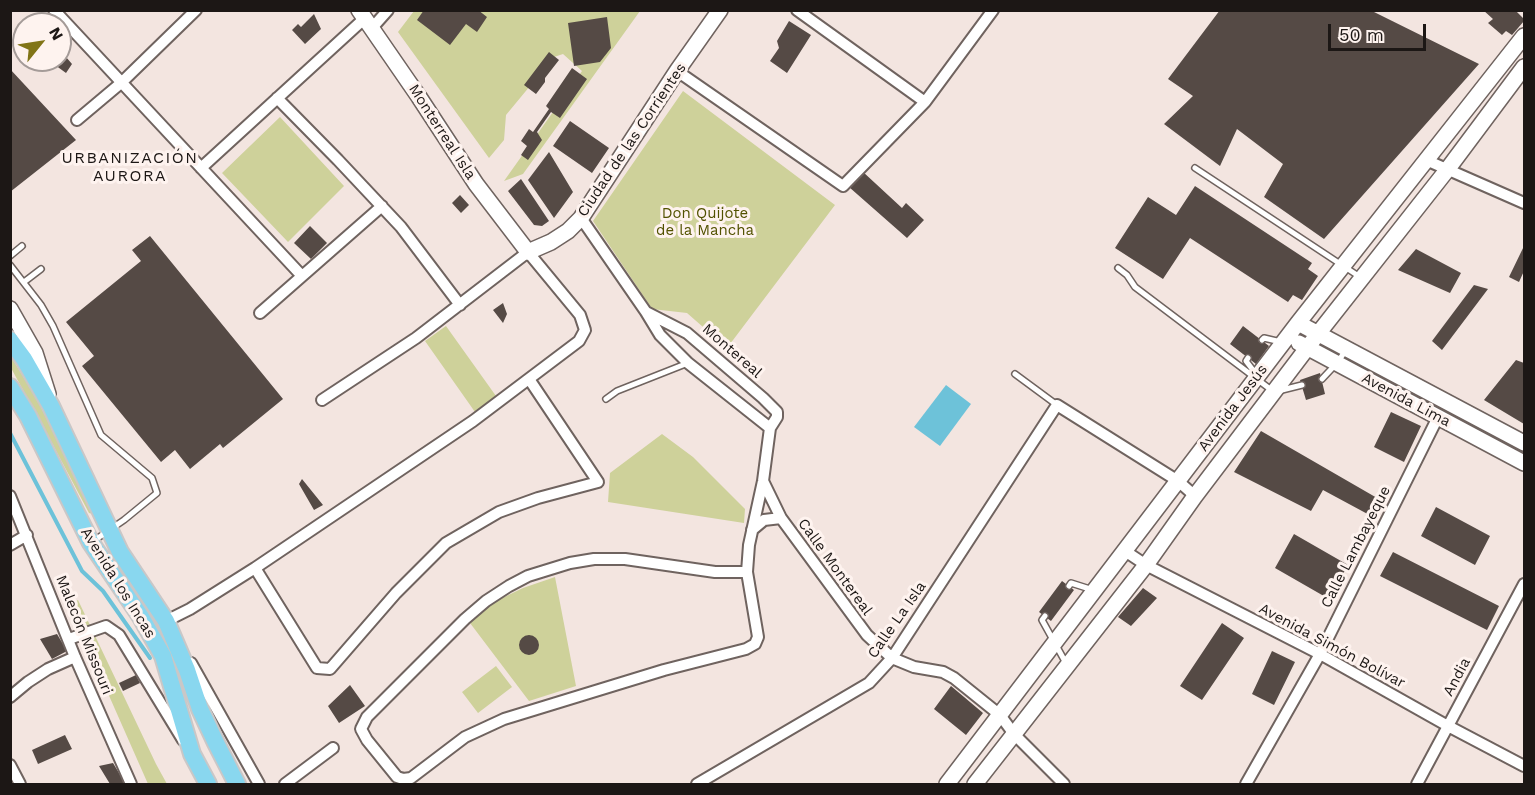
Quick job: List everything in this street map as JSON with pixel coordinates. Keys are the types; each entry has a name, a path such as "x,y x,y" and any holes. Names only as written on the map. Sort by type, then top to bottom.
{"main road":[{"name":"Ciudad de las Corrientes","path":"528,252 551,242 568,231 581,218 677,71 720,10"},
{"name":"Monterreal Isla","path":"365,19 476,184 528,252"},
{"name":"Avenida Jesús","path":"947,784 1367,233 1524,36"},
{"name":"Avenida Jesús","path":"975,784 1146,565 1317,334 1447,170 1524,67"},
{"path":"1486,85 1502,97"},
{"path":"1367,233 1385,247"},
{"name":"Avenida los Incas","path":"10,309 35,353 51,406"},
{"name":"Avenida Lima","path":"1298,323 1524,443"},
{"name":"Avenida los Incas","path":"10,340 24,359 51,406 120,552 166,621 187,670 200,709 237,784"},
{"name":"Avenida Lima","path":"1285,340 1308,348 1524,463"},
{"name":"Avenida los Incas","path":"10,387 28,416 91,543 141,617 163,656 192,754 208,784"},
{"path":"1037,667 1055,682"}],"street":[{"path":"54,10 302,276"},
{"path":"77,120 121,83 196,10"},
{"path":"201,168 365,19 388,10"},
{"path":"797,10 925,102"},
{"path":"677,71 843,186 925,102 993,10"},
{"path":"277,98 401,227 460,305"},
{"path":"1426,160 1524,203"},
{"path":"260,313 382,206"},
{"name":"Montereal","path":"581,218 660,335 688,363 770,428"},
{"path":"166,621 190,609 255,567 474,420 579,341 585,330 580,315 528,252 416,338 322,400"},
{"name":"Montereal","path":"646,312 687,333 777,412 777,417 770,428 747,572 758,637 756,644 746,649 664,670 504,719 465,737 411,778 397,777 361,729 368,717 465,619 486,601 528,576 570,563 594,559 625,560 715,572 747,572"},
{"path":"255,567 318,668 330,669 396,593 446,543 499,512 538,498 598,482 529,379"},
{"path":"1057,405 1178,481 1195,496"},
{"name":"Calle La Isla","path":"698,784 870,683 892,658 1057,405"},
{"name":"Calle Lambayeque","path":"1246,784 1320,654 1438,417"},
{"name":"Calle Montereal","path":"763,481 781,518 867,635 892,658 914,667 943,672 954,678 1000,715 1014,734 1064,784"},
{"name":"Malecón Missouri","path":"10,496 75,657 131,784"},
{"path":"752,530 764,520 781,518"},
{"path":"10,545 27,535"},
{"name":"Avenida Simón Bolívar","path":"1125,551 1146,565 1320,654 1524,766"},
{"name":"Andia","path":"1417,784 1524,584"},
{"name":"Avenida los Incas","path":"166,621 259,784"},
{"path":"69,639 106,626 119,635 192,754 200,784"},
{"path":"10,698 48,669 75,657"},
{"path":"285,784 333,748"},
{"path":"10,765 20,784"}],"lane":[{"path":"1195,168 1361,278"},
{"path":"10,256 22,246"},
{"path":"11,267 41,305 53,326 101,435 152,478 157,493 91,543"},
{"path":"1118,268 1127,274 1135,287 1274,392 1302,386"},
{"path":"24,282 41,269"},
{"path":"1262,340 1263,338 1285,340"},
{"path":"1322,378 1346,350"},
{"path":"1241,367 1247,359 1257,377"},
{"path":"606,399 617,391 688,363"},
{"path":"1015,374 1057,405"},
{"path":"1069,586 1071,583 1095,591"},
{"path":"1045,616 1042,620 1067,666"}],"green space":[{"path":"414,11 640,11 523,174 504,181 582,71 563,54 554,57 506,115 504,140 489,158 398,32"},
{"name":"Don Quijote de la Mancha","path":"683,91 835,205 727,348 687,313 652,309 593,221"},
{"path":"280,117 344,186 288,242 222,173"},
{"path":"446,326 496,396 475,412 425,341"},
{"path":"10,355 37,399 93,514 89,513 11,368"},
{"path":"662,434 693,457 745,509 744,523 608,502 610,473"},
{"path":"555,577 576,686 529,701 470,623 494,602 523,588"},
{"path":"78,600 167,784 148,784 69,605"},
{"path":"496,666 512,687 478,713 462,692"}],"water":[{"path":"946,385 971,404 940,446 914,427"}],"building":[{"path":"424,10 478,10 487,17 477,32 466,24 450,45 417,20"},
{"path":"1220,10 1370,10 1479,64 1324,239 1264,197 1283,164 1237,129 1220,166 1164,124 1193,96 1168,79"},
{"path":"1483,10 1515,10 1524,21 1512,35 1506,31 1502,35 1488,23 1493,19"},
{"path":"314,14 321,29 305,44 292,30 298,24 301,27"},
{"path":"607,17 611,48 600,62 574,66 568,23"},
{"path":"789,21 811,35 787,73 770,61 779,48 777,41"},
{"path":"549,52 559,60 536,94 524,85"},
{"path":"572,68 587,79 560,118 551,112 537,132 542,140 528,160 521,155 527,146 521,141 529,129 533,132 549,109 546,106"},
{"path":"10,69 76,140 10,192"},
{"path":"570,121 609,148 592,173 553,146"},
{"path":"549,152 573,192 554,218 528,180"},
{"path":"862,171 902,208 906,203 924,220 907,238 849,187"},
{"path":"521,179 549,221 542,226 534,225 508,191"},
{"path":"1195,186 1312,263 1308,269 1318,276 1302,300 1293,295 1288,302 1190,238 1163,279 1115,248 1148,197 1176,215"},
{"path":"460,195 469,205 461,213 452,203"},
{"path":"310,226 327,243 311,259 294,243"},
{"path":"150,236 283,399 223,448 220,444 190,469 175,450 161,462 82,366 94,356 66,322 141,261 132,250"},
{"path":"1524,246 1524,271 1519,282 1509,277"},
{"path":"1416,249 1461,273 1450,293 1398,270"},
{"path":"1474,285 1488,289 1442,350 1432,341"},
{"path":"503,303 507,314 503,323 493,310"},
{"path":"1243,326 1269,346 1256,364 1230,344"},
{"path":"1516,360 1524,363 1524,424 1484,400"},
{"path":"1320,373 1325,394 1306,400 1300,380"},
{"path":"1391,412 1421,426 1404,462 1374,447"},
{"path":"1261,431 1384,502 1375,518 1323,490 1311,511 1234,472"},
{"path":"302,479 323,505 314,510 299,484"},
{"path":"1436,507 1490,536 1475,565 1421,536"},
{"path":"1294,534 1348,565 1329,599 1275,568"},
{"path":"1393,552 1499,606 1487,630 1380,576"},
{"path":"1062,581 1074,590 1051,621 1039,612"},
{"path":"1143,588 1157,598 1131,626 1118,617"},
{"path":"1222,623 1244,638 1202,700 1180,686"},
{"path":"57,634 67,651 52,659 40,639"},
{"path":"529,635 536,638 539,645 536,652 529,655 522,652 519,645 522,638"},
{"path":"1272,651 1295,662 1274,705 1252,694"},
{"path":"136,675 140,683 123,691 119,683"},
{"path":"350,685 365,706 339,723 328,706"},
{"path":"951,686 983,713 966,735 934,709"},
{"path":"65,735 72,749 38,764 32,750"},
{"path":"113,763 125,783 110,784 99,766"}],"waterway":[{"path":"10,433 82,571 103,591 150,658"}],"district":[{"name":"URBANIZACIÓN AURORA","path":"130,167"}]}
